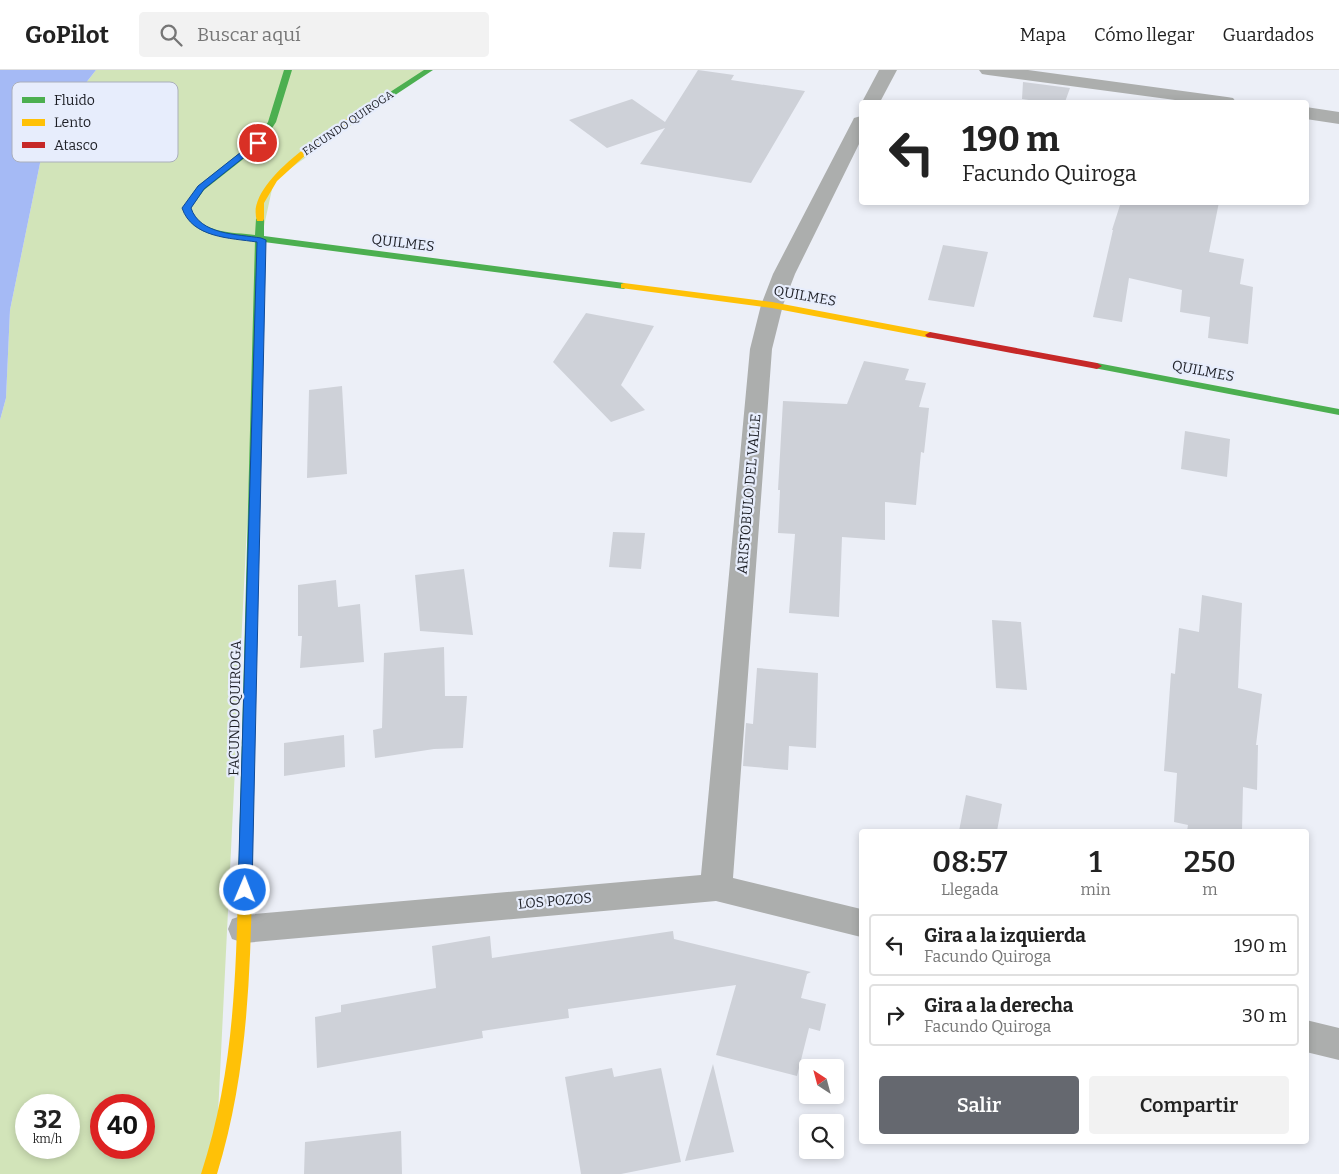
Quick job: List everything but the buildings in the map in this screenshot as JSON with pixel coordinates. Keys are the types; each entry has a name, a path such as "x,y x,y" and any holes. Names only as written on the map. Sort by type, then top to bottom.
{"street":[{"path":"261,240 210,232 190,218 187,208 201,188 258,143 272,122 288,70"},
{"name":"FACUNDO QUIROGA","path":"209,1174 216,1155 237,1056 244,929 261,240 260,203 274,180 307,149 429,70"},
{"path":"872,100 888,70"},
{"path":"988,70 1212,100"},
{"path":"1309,113 1339,118"},
{"name":"ARISTOBULO DEL VALLE","path":"716,887 761,349 772,305 784,274 859,126"},
{"name":"QUILMES","path":"261,240 772,305 1339,412"},
{"name":"LOS POZOS","path":"244,929 716,887 859,923"},
{"path":"1309,1037 1339,1044"}],"green space":[{"path":"96,70 429,70 274,180 261,240 216,1155 209,1174 0,1174 0,420 6,398 10,310 40,162 178,162 178,82 87,82"}],"water":[{"path":"0,70 96,70 87,82 12,82 12,162 40,162 10,310 6,398 0,420"}],"traffic: fast":[{"path":"288,70 272,122 258,143 201,188 187,208 190,218 210,232 624,286"},
{"path":"371,107 429,70"},
{"path":"245,888 260,219"},
{"path":"1097,366 1339,412"}],"traffic: slow":[{"path":"260,219 260,203 274,180 307,149 371,107"},
{"path":"624,286 772,305 930,335"},
{"path":"209,1174 220,1140 234,1069 241,996 245,888"}],"traffic: jam":[{"path":"930,335 1097,366"}],"route":[{"path":"245,890 261,240 210,232 190,218 187,208 201,188 258,143"}]}
